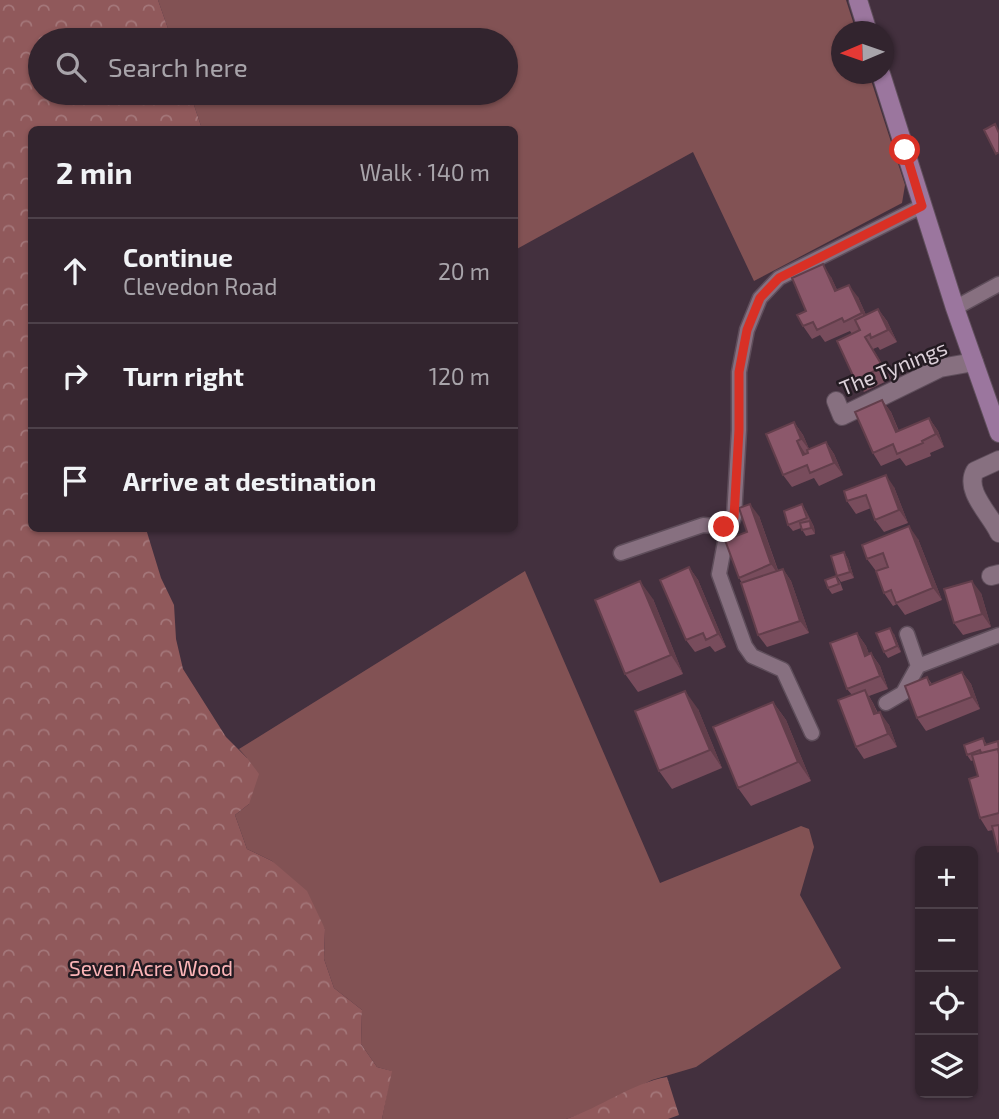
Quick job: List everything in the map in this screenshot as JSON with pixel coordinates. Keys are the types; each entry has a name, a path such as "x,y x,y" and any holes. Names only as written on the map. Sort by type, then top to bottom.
{"main road":[{"path":"858,0 864,21"},
{"path":"884,84 955,308 999,433"}],"street":[{"name":"The Tynings","path":"836,401 842,416 940,369 974,362"},
{"path":"999,460 975,471 972,480 974,489 999,533"}],"lane":[{"path":"812,733 783,670 752,656 745,646 719,574 728,526 734,517 739,372 743,346 760,298 779,278 922,206"},
{"path":"955,308 999,284"},
{"path":"621,552 703,525 728,526"},
{"path":"907,634 918,666"},
{"path":"886,703 903,693 918,666 999,635"}],"shaded area":[{"path":"158,0 846,0 853,21 831,21 831,84 872,84 905,185 902,203 754,281 693,152 518,248 518,126 201,126 194,105 518,105 518,28 168,28"},
{"path":"525,571 660,883 801,826 809,829 814,847 800,895 841,968 696,1067 652,1080 590,1111 566,1119 382,1119 391,1071 377,1067 361,1044 362,1010 334,988 324,959 325,929 272,861 247,849 235,815 249,804 247,758 239,749"}],"green space":[{"name":"Seven Acre Wood","path":"0,0 158,0 168,28 28,28 28,105 194,105 201,126 28,126 28,532 147,532 161,578 174,605 176,639 183,669 226,737 259,774 249,804 235,815 247,849 272,861 307,891 325,929 324,959 334,988 362,1010 361,1044 377,1067 392,1071 382,1119 0,1119"},
{"path":"667,1077 679,1115 668,1119 566,1119 641,1085"}],"building":[{"path":"995,124 999,133 999,152 996,154 984,130"},
{"path":"823,264 835,291 849,285 862,313 844,322 842,318 817,330 813,322 803,326 797,315 806,311 792,278"},
{"path":"878,309 888,330 871,338 870,334 865,337 883,367 855,380 837,341 860,330 855,320"},
{"path":"882,400 896,432 929,418 936,434 897,454 893,444 873,453 855,412"},
{"path":"794,422 801,439 797,441 803,455 808,453 807,450 826,442 834,463 810,473 807,465 783,475 766,434"},
{"path":"886,475 899,510 875,520 866,495 847,501 844,491"},
{"path":"750,504 771,564 739,578 725,540 747,532 739,508"},
{"path":"802,504 807,518 788,525 784,511"},
{"path":"810,521 811,528 802,530 800,523"},
{"path":"909,526 933,588 896,603 891,590 884,593 876,571 888,567 883,553 867,559 862,545"},
{"path":"844,552 850,572 837,576 831,556"},
{"path":"689,567 718,634 706,640 703,633 686,640 660,580"},
{"path":"783,569 800,621 758,635 741,583"},
{"path":"836,576 839,584 828,588 825,580"},
{"path":"640,581 671,655 625,674 595,600"},
{"path":"972,581 982,614 954,623 944,589"},
{"path":"890,628 897,646 884,652 876,633"},
{"path":"857,633 865,656 871,653 880,676 847,689 830,643"},
{"path":"962,672 972,697 917,718 905,686 927,677 930,685"},
{"path":"865,690 874,714 880,712 888,734 856,747 838,700"},
{"path":"685,691 710,750 659,771 635,711"},
{"path":"773,702 798,762 738,788 713,727"},
{"path":"983,738 985,745 998,741 999,751 981,753 980,750 967,755 964,745"},
{"path":"998,749 999,813 980,818 969,779 978,776 972,755"},
{"path":"999,825 999,850 998,851 992,826"}],"route":[{"path":"724,527 731,524 734,517 739,372 743,346 760,298 779,278 922,206 905,150"}]}
